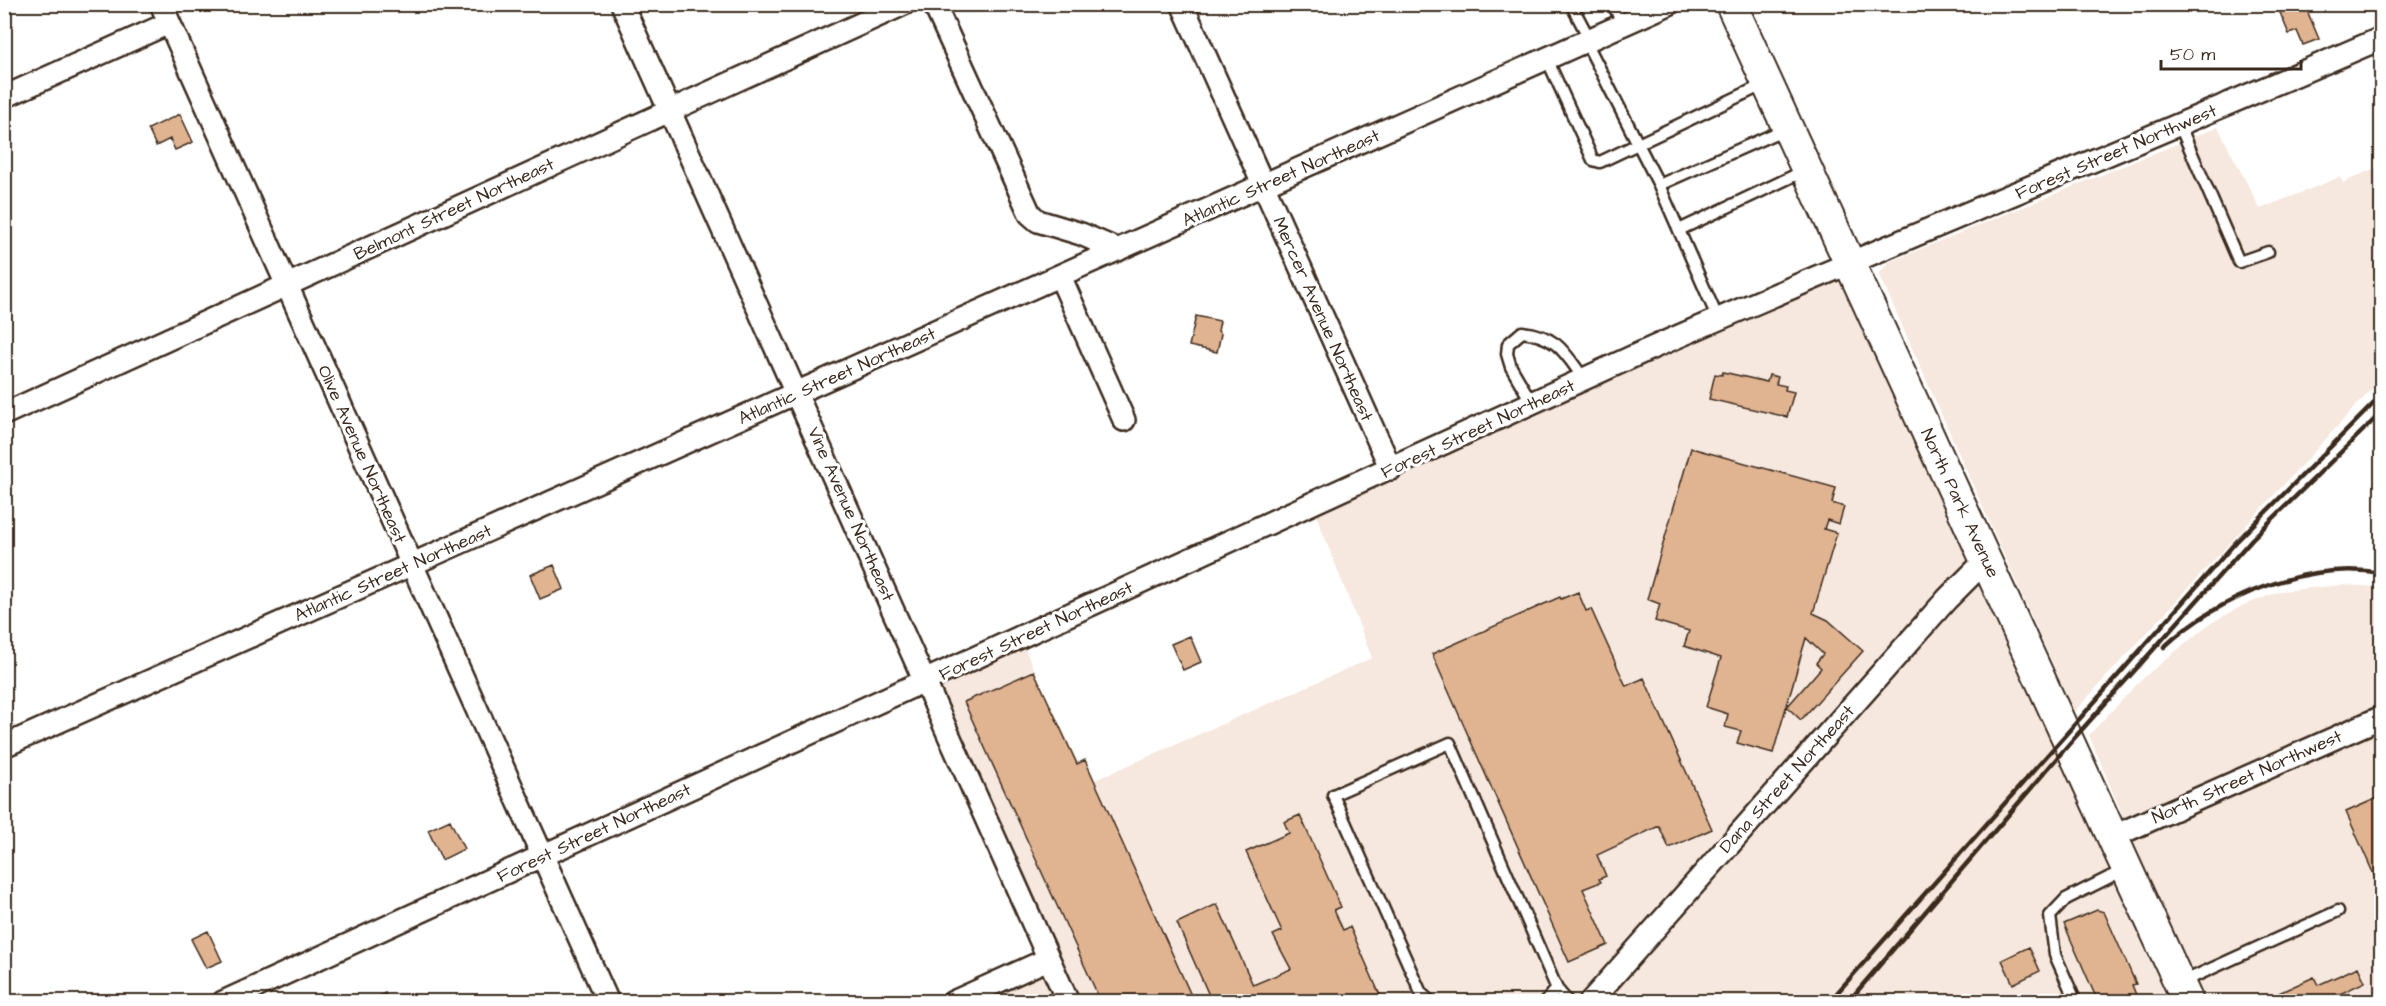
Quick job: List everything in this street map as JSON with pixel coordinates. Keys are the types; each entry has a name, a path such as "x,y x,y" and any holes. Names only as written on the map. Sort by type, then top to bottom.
{"street":[{"name":"Vine Avenue Northeast","path":"622,4 1068,1002"},
{"name":"Belmont Street Northeast","path":"4,414 904,4"},
{"path":"933,4 1030,214 1038,221 1081,234 1118,250"},
{"name":"Mercer Avenue Northeast","path":"1182,4 1391,469"},
{"name":"North Park Avenue","path":"1731,4 2184,992"},
{"name":"Atlantic Street Northeast","path":"4,746 1623,26 1665,5"},
{"path":"4,97 165,14"},
{"name":"Olive Avenue Northeast","path":"165,14 608,1002"},
{"name":"Forest Street Northwest","path":"1849,262 2180,126 2382,38"},
{"name":"Forest Street Northeast","path":"224,1002 1584,380 1849,262"},
{"path":"1060,276 1124,420"},
{"name":"Dana Street Northeast","path":"1590,1002 1947,599 1987,560"},
{"name":"North Street Northwest","path":"2112,837 2382,717"},
{"path":"953,1002 1048,959"}],"lane":[{"path":"1571,4 1637,144 1659,185 1718,319"},
{"path":"1613,4 1623,26"},
{"path":"1547,59 1593,160 1600,162 1767,83"},
{"path":"2180,126 2240,261 2268,252"},
{"path":"1659,185 1788,128"},
{"path":"1679,230 1807,170"},
{"path":"1532,404 1507,354 1508,344 1522,332 1541,334 1560,345 1584,380"},
{"path":"1431,1002 1421,993 1333,795 1450,743 1557,989 1568,1002"},
{"path":"2076,1002 2055,955 2050,916 2066,899 2127,868"},
{"path":"2184,992 2338,911"},
{"path":"1545,1002 1557,989"}],"shaded area":[{"path":"2218,127 2260,209 2340,177 2343,183 2381,165 2381,379 2074,712 1879,274 1889,262"},
{"path":"1849,262 2188,1001 953,1001 1048,959 925,682 1020,639 1088,783 1372,658 1312,505"},
{"path":"2341,585 2381,587 2381,706 2124,819 2089,735 2143,678 2208,625 2242,606 2281,591"},
{"path":"2381,731 2381,1001 2206,1001 2131,840"}],"building":[{"path":"2287,4 2296,4 2299,11 2306,8 2319,39 2303,45 2297,31 2289,34 2278,8"},
{"path":"180,114 193,142 175,150 170,139 156,146 148,129"},
{"path":"1196,316 1220,321 1218,331 1221,334 1217,352 1189,346"},
{"path":"1723,372 1767,382 1769,375 1778,377 1776,384 1786,386 1785,390 1794,392 1787,417 1709,399 1715,374 1722,375"},
{"path":"1691,448 1836,488 1832,503 1844,507 1839,524 1827,520 1824,529 1837,533 1813,613 1828,620 1863,651 1801,720 1787,707 1821,668 1816,663 1823,654 1806,638 1773,753 1737,743 1741,731 1725,727 1728,714 1706,707 1721,658 1684,646 1689,631 1655,621 1660,604 1647,599"},
{"path":"554,565 564,589 540,599 530,575"},
{"path":"1578,592 1586,611 1591,609 1626,686 1644,678 1712,829 1669,848 1659,826 1597,855 1606,876 1599,879 1601,882 1583,889 1608,945 1569,962 1432,654 1560,597 1561,599"},
{"path":"1190,636 1201,662 1183,670 1171,644"},
{"path":"1034,671 1077,764 1085,760 1194,1002 1101,1002 964,702"},
{"path":"2382,796 2382,893 2346,812"},
{"path":"1300,815 1341,907 1334,910 1343,930 1350,927 1383,1002 1212,1002 1177,923 1217,904 1253,985 1291,969 1273,935 1282,931 1246,852 1289,833 1284,822"},
{"path":"450,820 464,849 442,860 428,830"},
{"path":"2097,910 2104,912 2136,984 2132,985 2139,1002 2098,1002 2064,924"},
{"path":"208,931 222,961 206,968 191,939"},
{"path":"2029,947 2040,971 2013,984 2002,960"},
{"path":"2358,967 2365,982 2323,1002 2259,1002 2314,977 2318,985"},
{"path":"385,993 389,1002 368,1002"}],"railway":[{"path":"1829,1002 2236,542 2382,395"},
{"path":"1848,1002 2069,744 2252,539 2382,412"},
{"path":"2164,647 2210,613 2265,586 2324,572 2353,570 2382,573"}]}
